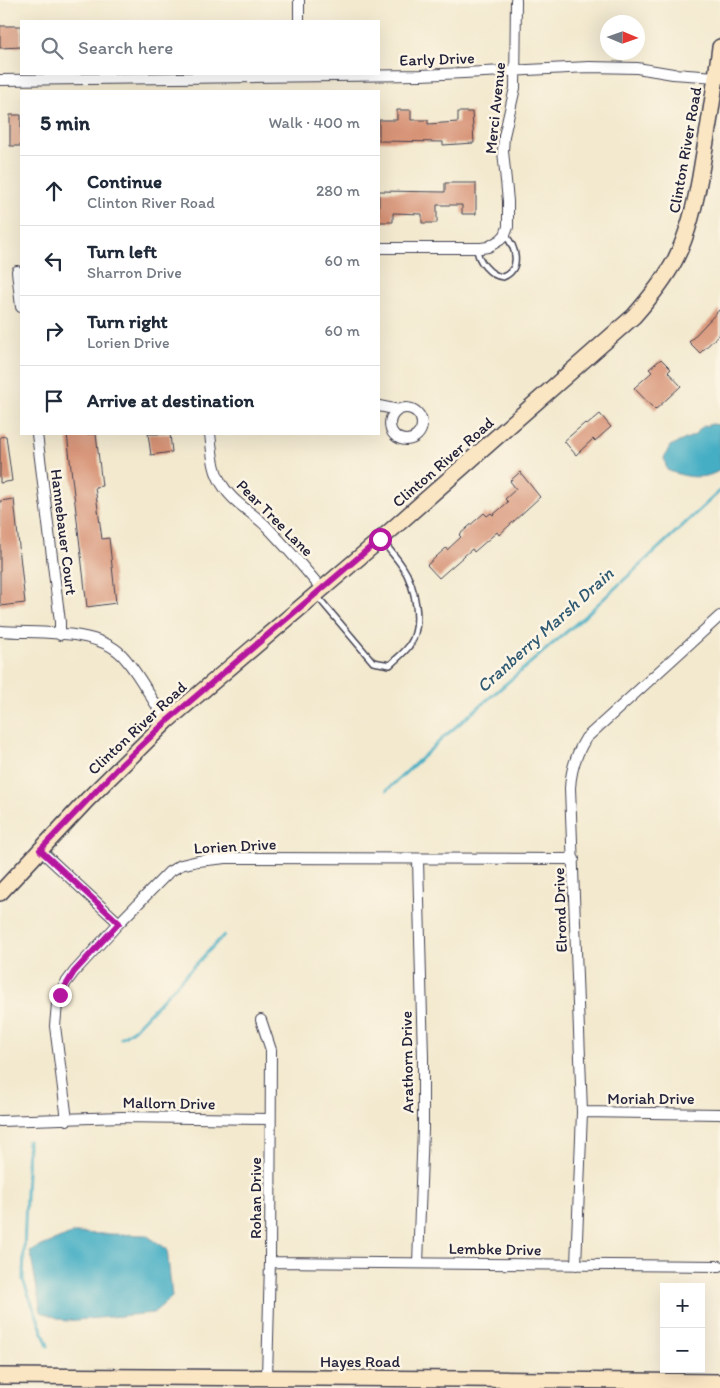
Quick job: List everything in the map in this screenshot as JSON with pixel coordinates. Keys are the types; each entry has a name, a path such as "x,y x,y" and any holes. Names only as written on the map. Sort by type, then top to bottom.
{"street":[{"path":"299,0 299,20"},
{"name":"Merci Avenue","path":"505,235 509,220 503,151 504,136 515,88 516,0"},
{"name":"Clinton River Road","path":"0,893 112,774 167,721 380,539 609,340 634,316 660,284 675,260 693,212 718,77 720,47"},
{"name":"Early Drive","path":"0,80 421,75 516,72 589,67 637,68 673,74 718,77"},
{"path":"380,248 477,248 494,244 505,235"},
{"path":"17,271 20,298"},
{"path":"380,406 399,410 409,408 417,413 422,422 419,432 411,439 405,440 396,436 380,411"},
{"path":"390,426 392,416 399,410"},
{"name":"Hannebauer Court","path":"37,435 60,635"},
{"name":"Pear Tree Lane","path":"210,435 213,461 225,490 235,501 264,524 319,591"},
{"name":"Elrond Drive","path":"576,1266 582,1112 570,782 573,765 586,738 720,616"},
{"path":"0,631 98,639 113,647 133,669 167,721"},
{"path":"40,850 119,923"},
{"name":"Lorien Drive","path":"67,1120 55,1026 57,1004 65,984 119,923 169,872 181,865 226,858 574,859"},
{"name":"Arathorn Drive","path":"418,860 423,1129 418,1263"},
{"name":"Rohan Drive","path":"261,1020 271,1050 270,1262 267,1378"},
{"name":"Moriah Drive","path":"582,1112 720,1114"},
{"name":"Mallorn Drive","path":"67,1120 122,1117 270,1119"},
{"path":"0,1121 67,1120"},
{"name":"Lembke Drive","path":"270,1262 720,1266"},
{"name":"Hayes Road","path":"0,1376 18,1382 267,1378 309,1383 607,1384 720,1382"}],"lane":[{"path":"477,248 477,254 492,274 497,277 508,275 516,262 511,244 505,235"},
{"path":"319,591 374,662 390,665 409,646 416,632 418,622 412,591 403,567 380,539"}],"water":[{"path":"720,425 720,470 707,476 694,477 667,470 664,458 670,446 695,435 704,426"},
{"path":"73,1233 146,1235 167,1249 172,1297 153,1313 66,1321 41,1312 30,1251"}],"building":[{"path":"0,26 20,26 20,47 0,48"},
{"path":"397,110 411,110 411,120 428,120 428,124 458,122 458,112 472,112 474,143 443,145 443,142 380,141 380,120 397,120"},
{"path":"10,115 20,115 20,146 10,146"},
{"path":"445,183 476,183 476,214 462,214 462,205 437,205 437,223 422,223 422,214 393,213 393,222 380,222 380,191 445,192"},
{"path":"720,309 720,334 700,353 689,342"},
{"path":"661,359 671,369 668,372 681,386 655,410 634,388 652,372 649,369"},
{"path":"600,414 611,427 595,441 593,439 576,455 564,441 585,423 587,425"},
{"path":"67,435 96,435 102,486 95,487 102,539 109,538 116,603 87,607"},
{"path":"148,435 170,435 172,452 151,455"},
{"path":"6,436 12,481 0,483 0,437"},
{"path":"520,472 540,497 499,535 497,532 474,552 472,549 439,578 427,565 446,548 447,550 461,537 459,535 484,513 487,516 491,513 493,515 508,502 505,499 516,489 510,481"},
{"path":"14,499 25,603 0,606 0,501"}],"waterway":[{"name":"Cranberry Marsh Drain","path":"387,790 445,736 585,616 720,491"},
{"name":"Cranberry Marsh Drain","path":"121,1038 134,1029 224,935"},
{"name":"Cranberry Marsh Drain","path":"28,1141 23,1280 48,1346"}],"route":[{"path":"60,995 74,972 119,923 40,850 118,768 167,721 380,539"}]}
